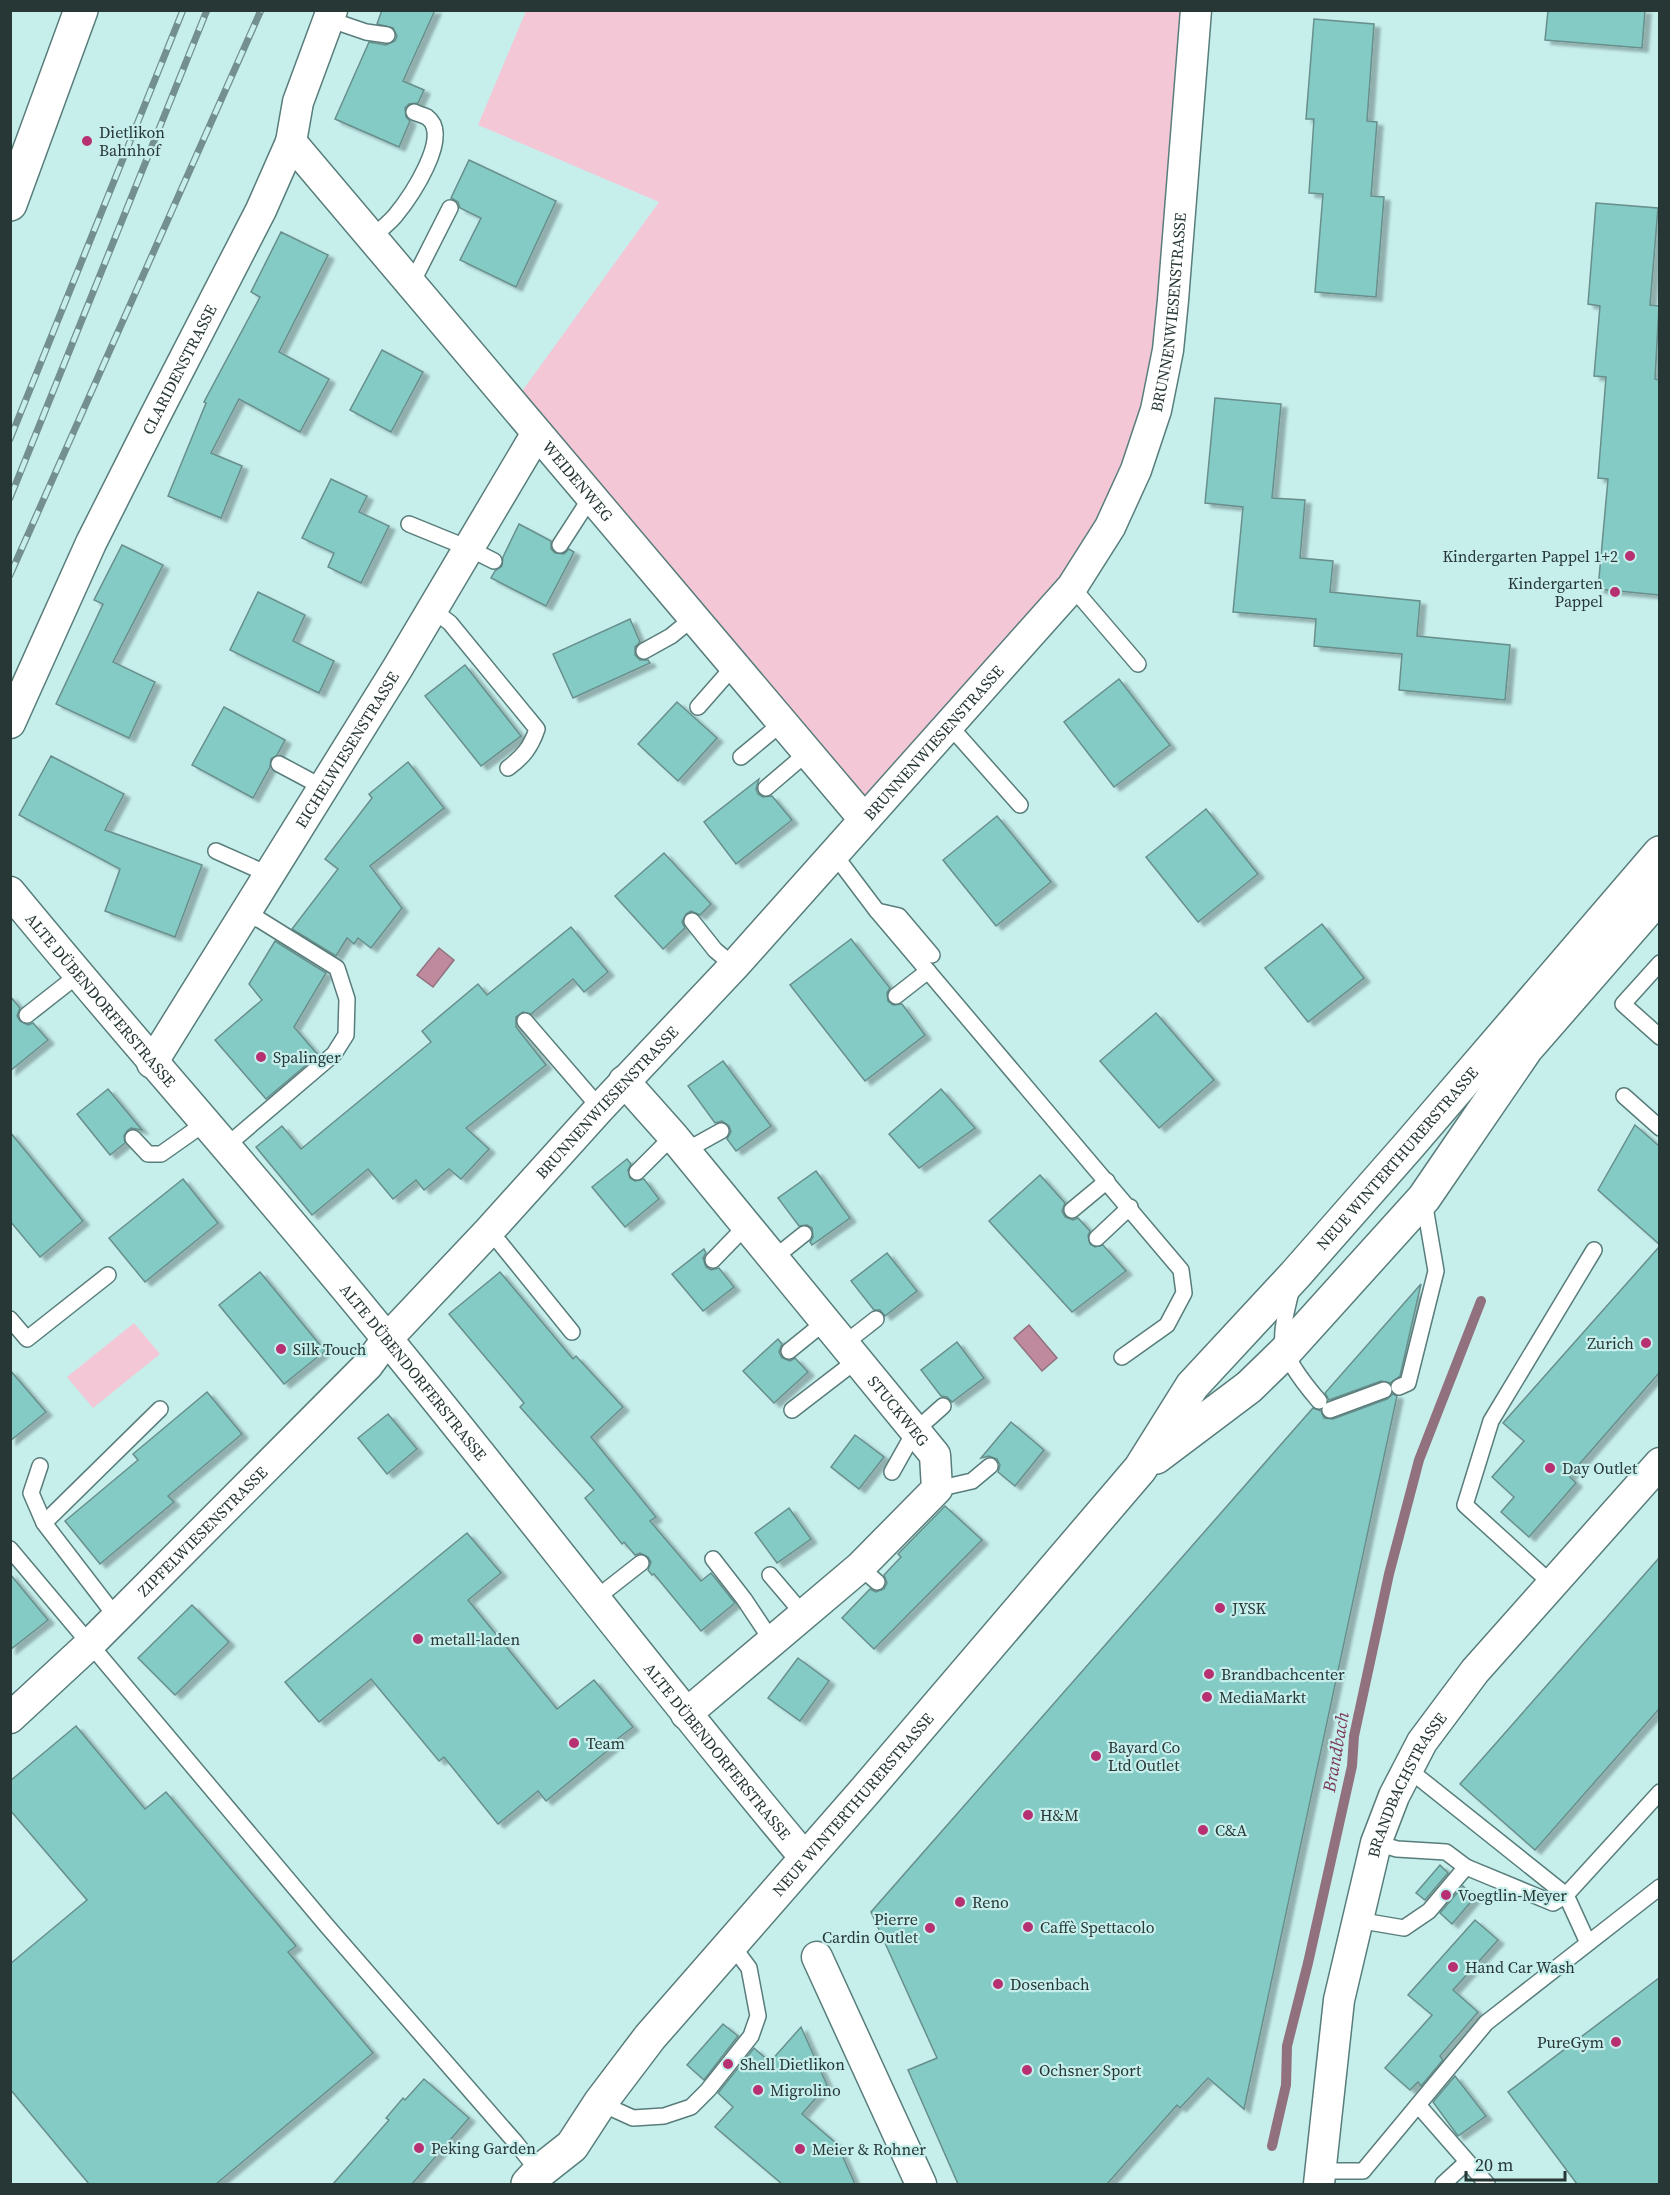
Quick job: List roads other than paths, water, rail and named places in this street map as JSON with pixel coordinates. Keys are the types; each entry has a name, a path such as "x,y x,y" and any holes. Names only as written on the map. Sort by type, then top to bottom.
{"main road":[{"path":"10,204 81,10"},
{"name":"NEUE WINTERTHURERSTRASSE","path":"543,2180 572,2146 600,2103 650,2037 806,1859 1140,1469 1192,1386 1410,1144 1659,853"},
{"name":"NEUE WINTERTHURERSTRASSE","path":"1140,1469 1250,1387 1285,1352 1424,1198 1526,1049 1659,895"}],"street":[{"name":"BRUNNENWIESENSTRASSE","path":"387,1338 734,966 834,854 1072,587 1110,527 1136,470 1156,410 1168,350 1196,10"},
{"name":"CLARIDENSTRASSE","path":"10,723 87,553 261,210 291,142 298,102 330,15"},
{"name":"WEIDENWEG","path":"291,142 864,819"},
{"name":"EICHELWIESENSTRASSE","path":"152,1063 324,788 432,609 481,555 537,433"},
{"name":"ALTE DÜBENDORFERSTRASSE","path":"10,892 152,1063 387,1338 686,1714 806,1859"},
{"name":"STUCKWEG","path":"624,1082 679,1143 934,1455 934,1500"},
{"name":"ZIPFELWIESENSTRASSE","path":"10,1718 117,1618 368,1365 387,1338"},
{"name":"BRANDBACHSTRASSE","path":"1320,2178 1339,2000 1376,1843 1395,1796 1422,1742 1475,1671 1659,1463"},
{"path":"686,1714 804,1615 868,1575 934,1500"},
{"path":"818,1957 921,2184"}],"lane":[{"path":"330,15 366,32 387,35"},
{"path":"371,238 394,217 422,178 435,146 434,127 428,118 414,112"},
{"path":"411,285 450,208"},
{"path":"560,545 591,497"},
{"path":"409,524 481,555"},
{"path":"1072,587 1138,664"},
{"path":"432,609 450,623 537,729 531,745 520,759 508,768"},
{"path":"644,651 671,636 693,618"},
{"path":"698,707 734,666"},
{"path":"741,757 782,723"},
{"path":"948,724 1020,805"},
{"path":"766,788 807,753"},
{"path":"279,764 324,788"},
{"path":"216,851 270,875"},
{"path":"834,854 877,911 1181,1270 1184,1293 1167,1324 1122,1357"},
{"path":"877,911 899,916 932,955"},
{"path":"225,1147 334,1054 346,1035 347,999 337,968 245,914"},
{"path":"692,921 716,950 734,966"},
{"path":"1659,963 1623,1004 1659,1037"},
{"path":"896,996 928,971"},
{"path":"27,1015 78,975"},
{"path":"525,1021 600,1108"},
{"path":"1624,1096 1659,1128"},
{"path":"133,1138 148,1154 161,1154 205,1123"},
{"path":"637,1172 679,1143 721,1131"},
{"path":"1071,1210 1107,1181"},
{"path":"1294,1275 1282,1340 1285,1352 1307,1387 1324,1406 1408,1383 1436,1271 1424,1198"},
{"path":"1096,1238 1130,1207"},
{"path":"713,1260 746,1226"},
{"path":"488,1232 500,1243 572,1332"},
{"path":"774,1258 804,1234"},
{"path":"1552,1584 1465,1505 1491,1421 1594,1250"},
{"path":"10,1319 27,1339 108,1275"},
{"path":"792,1410 842,1341 876,1319"},
{"path":"789,1351 842,1341"},
{"path":"892,1472 915,1431 943,1406"},
{"path":"44,1523 159,1409"},
{"path":"40,1466 31,1493 44,1523 117,1618"},
{"path":"934,1500 972,1481 990,1466"},
{"path":"10,1549 327,1926 516,2143 543,2180"},
{"path":"714,1559 772,1641"},
{"path":"595,1599 641,1563"},
{"path":"770,1575 804,1615"},
{"path":"1408,1769 1566,1895 1588,1943"},
{"path":"1376,1843 1396,1849 1446,1852 1466,1867 1553,1903 1566,1895 1659,1792"},
{"path":"1357,1920 1404,1928 1429,1911 1466,1867"},
{"path":"1320,2178 1363,2171 1486,2023 1659,1887"},
{"path":"600,2103 633,2118 664,2116 691,2107 708,2090 751,2036 758,2016 749,1968 731,1944"},
{"path":"1418,2105 1486,2184"},
{"path":"1443,2184 1467,2162"}],"waterway":[{"name":"Brandbach","path":"1272,2146 1286,2085 1287,2046 1352,1766 1354,1736 1389,1574 1419,1460 1481,1301"}],"railway":[{"path":"10,439 183,10"},
{"path":"10,498 207,10"},
{"path":"10,575 261,10"}],"place":[{"name":"Dietlikon Bahnhof","path":"87,141"},
{"name":"Kindergarten Pappel 1+2","path":"1630,556"},
{"name":"Kindergarten Pappel","path":"1615,592"},
{"name":"Spalinger","path":"261,1057"},
{"name":"Zurich","path":"1646,1343"},
{"name":"Silk Touch","path":"281,1349"},
{"name":"Day Outlet","path":"1550,1468"},
{"name":"JYSK","path":"1220,1608"},
{"name":"metall-laden","path":"418,1639"},
{"name":"Brandbachcenter","path":"1209,1674"},
{"name":"MediaMarkt","path":"1207,1697"},
{"name":"Team","path":"574,1743"},
{"name":"Bayard Co Ltd Outlet","path":"1096,1756"},
{"name":"H&M","path":"1028,1815"},
{"name":"C&A","path":"1203,1830"},
{"name":"Voegtlin-Meyer","path":"1446,1895"},
{"name":"Reno","path":"960,1902"},
{"name":"Caffè Spettacolo","path":"1028,1927"},
{"name":"Pierre Cardin Outlet","path":"930,1928"},
{"name":"Hand Car Wash","path":"1453,1967"},
{"name":"Dosenbach","path":"998,1984"},
{"name":"PureGym","path":"1616,2042"},
{"name":"Shell Dietlikon","path":"728,2064"},
{"name":"Ochsner Sport","path":"1027,2070"},
{"name":"Migrolino","path":"758,2090"},
{"name":"Peking Garden","path":"419,2148"},
{"name":"Meier & Rohner","path":"800,2149"}]}
